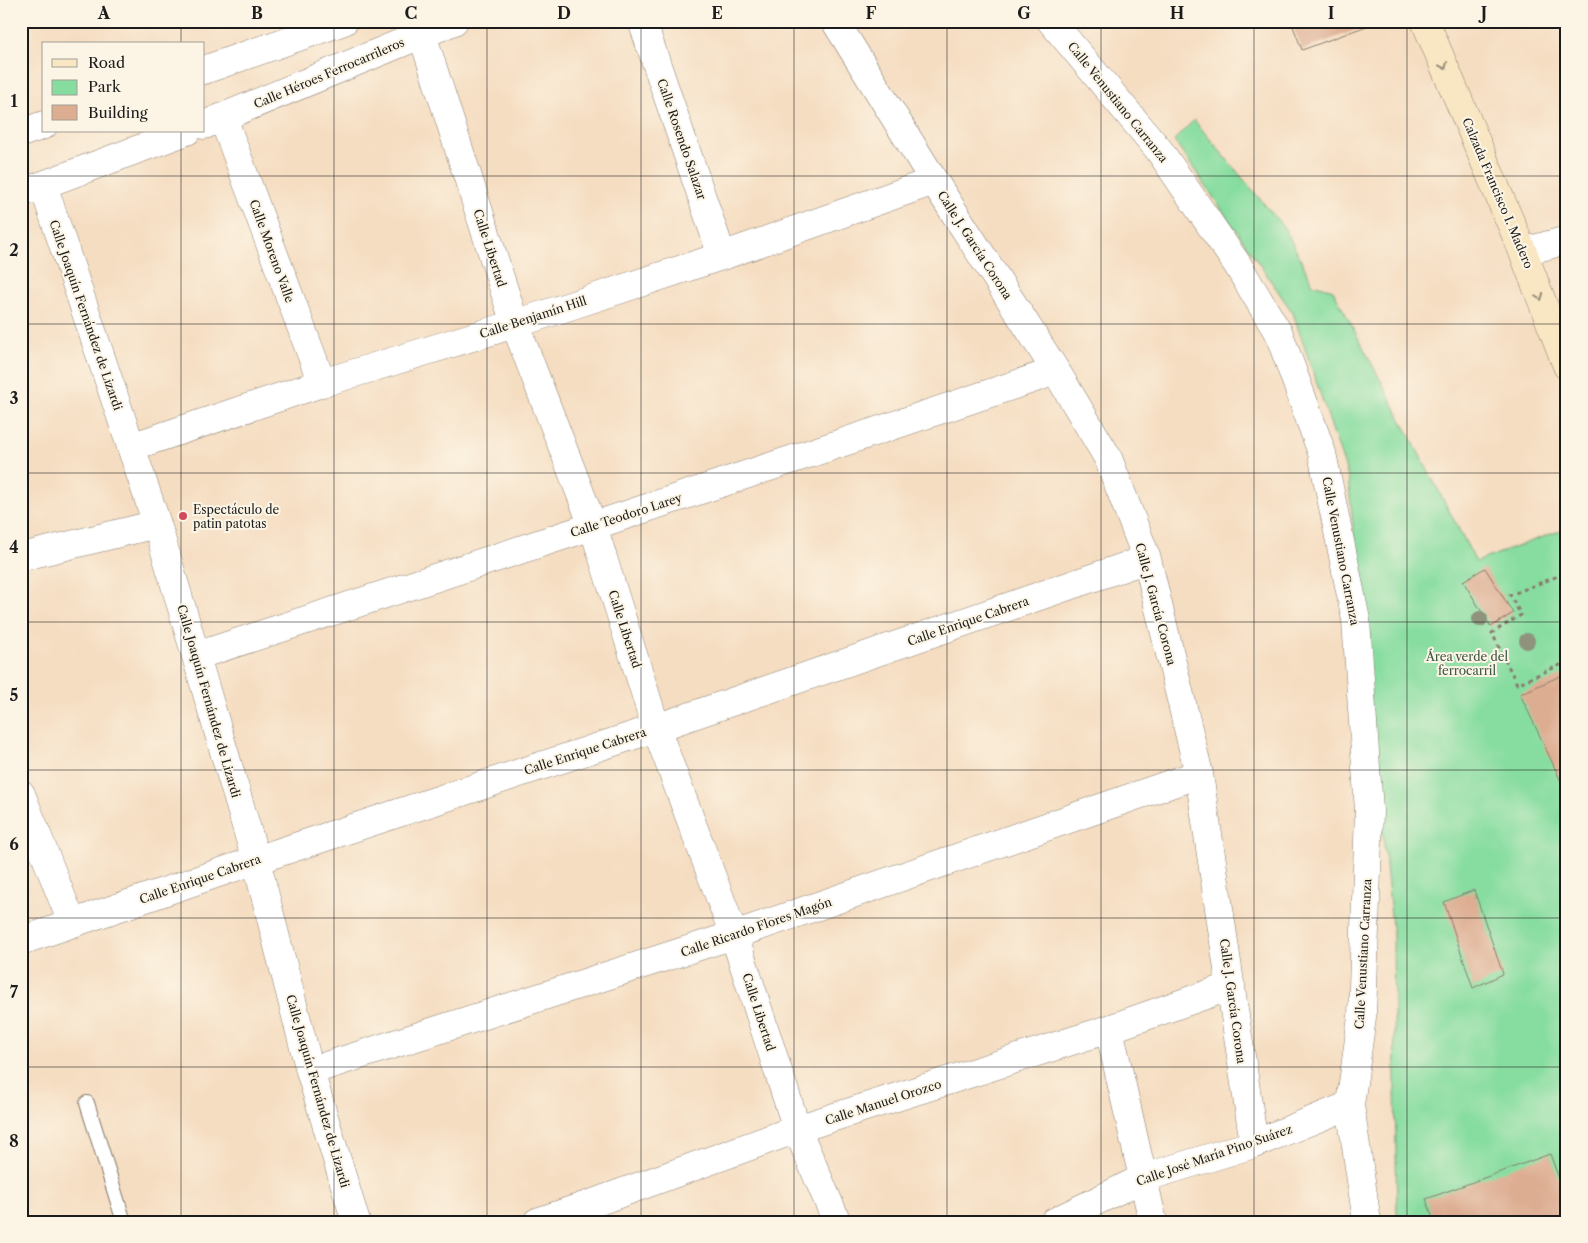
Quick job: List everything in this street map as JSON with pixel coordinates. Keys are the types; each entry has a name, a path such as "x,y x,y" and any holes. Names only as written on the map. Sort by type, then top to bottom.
{"main road":[{"name":"Calzada Francisco I. Madero","path":"1425,21 1523,252 1567,366"}],"street":[{"path":"205,70 344,21"},
{"name":"Calle Héroes Ferrocarrileros","path":"214,121 454,21"},
{"name":"Calle Rosendo Salazar","path":"642,21 722,256"},
{"name":"Calle J. García Corona","path":"835,21 934,181 1056,371 1108,458 1147,559 1199,774 1254,1144"},
{"name":"Calle Venustiano Carranza","path":"1051,21 1159,150 1236,264 1278,334 1322,453 1356,620 1369,811 1362,1017 1350,1105 1366,1222"},
{"name":"Calle Libertad","path":"422,34 514,324 592,526 656,728 734,935 797,1129 837,1222"},
{"name":"Calle Moreno Valle","path":"214,121 322,383"},
{"path":"21,133 42,127"},
{"path":"32,189 184,132"},
{"name":"Calle Benjamín Hill","path":"131,447 322,383 514,324 722,256 934,181"},
{"name":"Calle Joaquín Fernández de Lizardi","path":"32,189 131,447 157,524 256,860 310,1071 356,1222"},
{"path":"1523,252 1566,242"},
{"name":"Calle Teodoro Larey","path":"196,656 1056,371"},
{"path":"21,557 157,524"},
{"name":"Calle Enrique Cabrera","path":"21,941 256,860 656,728 1147,559"},
{"name":"Calle Ricardo Flores Magón","path":"310,1071 734,935 1199,774"},
{"path":"21,794 72,923"},
{"name":"Calle Manuel Orozco","path":"537,1222 604,1212 797,1129 1109,1029 1231,986"},
{"path":"1109,1029 1153,1222"},
{"name":"Calle José María Pino Suárez","path":"1054,1222 1143,1178 1254,1144 1350,1105"}],"lane":[{"path":"86,1102 124,1222"}],"path":[{"path":"1567,582 1563,574 1510,595 1521,615 1492,633 1517,684 1567,662"}],"green space":[{"name":"Área verde del ferrocarril","path":"1194,120 1285,229 1313,284 1333,290 1476,562 1567,528 1567,1222 1397,1222 1393,937 1348,476 1293,313 1174,140"}],"building":[{"path":"1291,21 1380,21 1302,50"},
{"path":"1485,568 1513,613 1491,627 1463,581"},
{"path":"1567,673 1567,794 1520,694"},
{"path":"1474,890 1503,974 1473,988 1444,902"},
{"path":"1550,1154 1567,1200 1567,1222 1434,1222 1426,1199"}],"place":[{"name":"Espectáculo de patin patotas","path":"183,516"}]}
